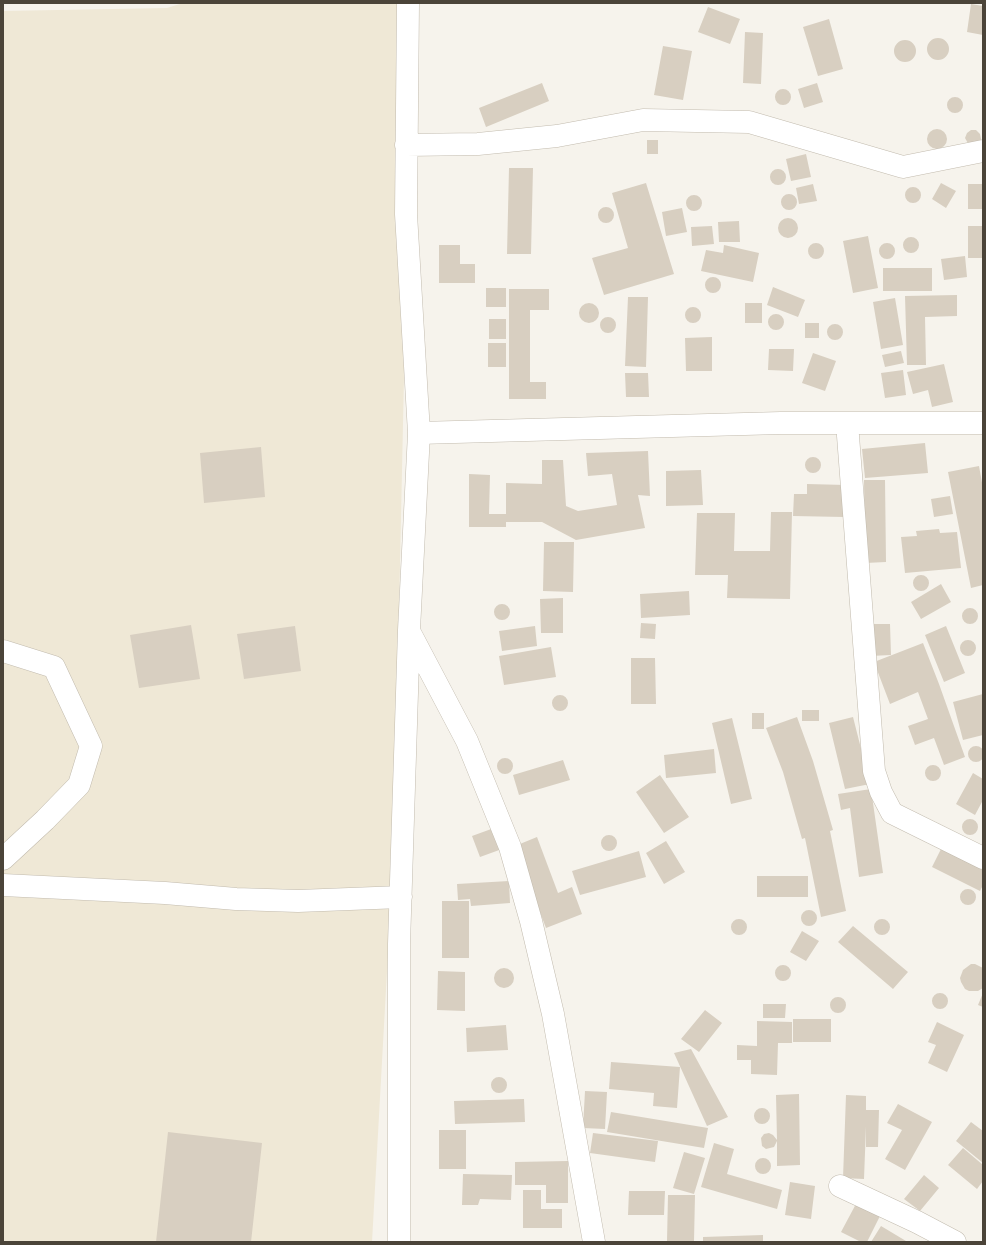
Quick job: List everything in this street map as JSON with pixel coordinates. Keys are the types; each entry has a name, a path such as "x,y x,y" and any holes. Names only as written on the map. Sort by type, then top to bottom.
{"street":[{"path":"399,1242 399,944 409,630 419,433 406,214 408,3"},
{"path":"406,145 478,144 557,136 643,120 749,122 903,167 983,151"},
{"path":"419,433 781,423 983,423"},
{"path":"847,423 874,771 881,792 892,813 983,858"},
{"path":"409,630 467,742 510,847 531,921 553,1014 594,1242"},
{"path":"3,651 54,667 91,746 79,785 45,820 3,859"},
{"path":"3,885 165,893 236,899 298,900 401,897"},
{"path":"840,1186 917,1222 955,1242"}],"shaded area":[{"path":"183,3 412,3 394,845 372,1242 3,1242 3,11 167,8"}],"building":[{"path":"971,4 983,6 983,35 967,32"},
{"path":"708,7 740,19 730,44 698,32"},
{"path":"829,19 843,69 818,76 803,27"},
{"path":"745,32 763,33 761,84 743,83"},
{"path":"938,38 946,41 949,49 946,57 938,60 930,57 927,49 930,41"},
{"path":"905,40 913,43 916,51 913,59 905,62 897,59 894,51 897,43"},
{"path":"663,46 692,51 683,100 654,95"},
{"path":"542,83 549,101 486,127 479,108"},
{"path":"817,83 823,102 804,108 798,89"},
{"path":"783,89 789,91 791,97 789,103 783,105 777,103 775,97 777,91"},
{"path":"955,97 961,99 963,105 961,111 955,113 949,111 947,105 949,99"},
{"path":"937,129 944,132 947,139 944,146 937,149 930,146 927,139 930,132"},
{"path":"971,130 976,130 980,134 981,139 980,142 969,145 965,138 967,133"},
{"path":"647,140 658,140 658,154 647,154"},
{"path":"806,154 811,177 791,181 786,159"},
{"path":"509,168 533,168 531,254 507,254"},
{"path":"778,169 784,171 786,177 784,183 778,185 772,183 770,177 772,171"},
{"path":"646,183 674,274 604,295 592,258 628,248 612,193"},
{"path":"941,183 956,191 946,208 932,199"},
{"path":"813,184 817,201 799,204 796,188"},
{"path":"968,184 983,184 983,209 968,209"},
{"path":"913,187 919,189 921,195 919,201 913,203 907,201 905,195 907,189"},
{"path":"789,194 795,196 797,202 795,208 789,210 783,208 781,202 783,196"},
{"path":"694,195 700,197 702,203 700,209 694,211 688,209 686,203 688,197"},
{"path":"606,207 612,209 614,215 612,221 606,223 600,221 598,215 600,209"},
{"path":"682,208 687,232 666,236 662,212"},
{"path":"788,218 795,221 798,228 795,235 788,238 781,235 778,228 781,221"},
{"path":"739,221 740,242 719,242 718,222"},
{"path":"712,226 714,244 692,246 691,227"},
{"path":"968,226 983,226 983,258 968,258"},
{"path":"868,236 878,288 853,293 843,241"},
{"path":"911,237 917,239 919,245 917,251 911,253 905,251 903,245 905,239"},
{"path":"816,243 822,245 824,251 822,257 816,259 810,257 808,251 810,245"},
{"path":"887,243 893,245 895,251 893,257 887,259 881,257 879,251 881,245"},
{"path":"439,245 460,245 460,264 475,264 475,283 439,283"},
{"path":"724,245 759,253 753,282 701,271 706,250 723,253"},
{"path":"965,256 967,277 944,280 941,259"},
{"path":"883,268 932,268 932,291 883,291"},
{"path":"713,277 719,279 721,285 719,291 713,293 707,291 705,285 707,279"},
{"path":"773,287 805,300 798,317 767,305"},
{"path":"486,288 506,288 506,307 486,307"},
{"path":"509,289 549,289 549,310 530,310 530,382 546,382 546,399 509,399"},
{"path":"957,295 957,316 925,317 926,365 907,365 905,296"},
{"path":"628,297 648,297 646,367 625,366"},
{"path":"895,298 903,345 881,349 873,302"},
{"path":"589,303 596,306 599,313 596,320 589,323 582,320 579,313 582,306"},
{"path":"745,303 762,303 762,323 745,323"},
{"path":"693,307 699,309 701,315 699,321 693,323 687,321 685,315 687,309"},
{"path":"776,314 782,316 784,322 782,328 776,330 770,328 768,322 770,316"},
{"path":"608,317 614,319 616,325 614,331 608,333 602,331 600,325 602,319"},
{"path":"489,319 506,319 506,339 489,339"},
{"path":"805,323 819,323 819,338 805,338"},
{"path":"835,324 841,326 843,332 841,338 835,340 829,338 827,332 829,326"},
{"path":"712,337 712,371 686,371 685,338"},
{"path":"488,343 506,343 506,367 488,367"},
{"path":"769,349 794,349 793,371 768,370"},
{"path":"901,351 904,363 885,367 882,355"},
{"path":"813,353 836,361 825,391 802,383"},
{"path":"944,364 953,402 932,407 928,390 913,394 907,372"},
{"path":"903,370 906,395 885,398 881,373"},
{"path":"625,373 648,373 649,397 626,397"},
{"path":"925,443 928,473 865,478 862,449"},
{"path":"261,447 265,497 204,503 200,453"},
{"path":"648,451 650,496 638,495 645,528 576,540 542,522 506,522 506,527 469,527 469,474 490,475 489,514 506,514 506,483 542,484 542,460 563,460 566,506 578,511 617,505 612,474 588,476 586,453"},
{"path":"813,457 819,459 821,465 819,471 813,473 807,471 805,465 807,459"},
{"path":"979,466 983,488 983,585 971,588 948,472"},
{"path":"701,470 703,505 666,506 666,471"},
{"path":"864,480 885,480 886,562 865,563"},
{"path":"807,484 846,485 844,517 793,516 794,494 807,494"},
{"path":"950,496 953,514 934,517 931,499"},
{"path":"771,512 792,512 790,599 727,598 728,575 695,575 697,513 735,513 734,551 770,551"},
{"path":"939,529 940,533 957,532 961,568 905,573 901,537 917,536 916,531"},
{"path":"544,542 574,542 573,592 543,591"},
{"path":"921,575 927,577 929,583 927,589 921,591 915,589 913,583 915,577"},
{"path":"941,584 951,602 921,619 911,602"},
{"path":"689,591 690,615 641,618 640,594"},
{"path":"563,598 563,633 541,633 540,599"},
{"path":"502,604 508,606 510,612 508,618 502,620 496,618 494,612 496,606"},
{"path":"970,608 976,610 978,616 976,622 970,624 964,622 962,616 964,610"},
{"path":"641,623 656,624 655,639 640,638"},
{"path":"870,624 890,624 891,655 870,656"},
{"path":"191,625 200,679 139,688 130,635"},
{"path":"295,626 301,671 244,679 237,634"},
{"path":"535,626 537,646 502,651 499,631"},
{"path":"946,626 965,673 944,682 925,635"},
{"path":"968,640 974,642 976,648 974,654 968,656 962,654 960,648 962,642"},
{"path":"923,643 965,757 944,765 934,738 915,745 908,726 928,719 918,692 890,704 874,662"},
{"path":"551,647 556,677 504,685 499,656"},
{"path":"631,658 655,658 656,704 631,704"},
{"path":"983,694 983,735 963,740 953,702"},
{"path":"560,695 566,697 568,703 566,709 560,711 554,709 552,703 554,697"},
{"path":"802,710 819,710 819,721 802,721"},
{"path":"752,713 764,713 764,729 752,729"},
{"path":"797,717 813,761 833,830 830,831 846,911 821,917 805,838 802,839 783,772 766,728"},
{"path":"853,717 870,784 845,789 829,723"},
{"path":"732,718 752,799 731,804 712,723"},
{"path":"976,746 982,748 984,754 982,760 976,762 970,760 968,754 970,748"},
{"path":"714,749 716,773 666,778 664,755"},
{"path":"505,758 511,760 513,766 511,772 505,774 499,772 497,766 499,760"},
{"path":"563,760 570,780 519,795 513,775"},
{"path":"933,765 939,767 941,773 939,779 933,781 927,779 925,773 927,767"},
{"path":"973,773 983,779 983,800 975,815 956,804"},
{"path":"660,775 689,817 664,833 636,792"},
{"path":"871,789 883,873 859,877 850,808 841,810 838,794"},
{"path":"970,819 976,821 978,827 976,833 970,835 964,833 962,827 964,821"},
{"path":"494,828 502,849 480,857 472,836"},
{"path":"609,835 615,837 617,843 615,849 609,851 603,849 601,843 603,837"},
{"path":"537,837 558,893 572,887 582,914 546,928 515,846"},
{"path":"666,841 685,872 664,884 646,853"},
{"path":"941,849 983,870 983,885 980,891 932,867"},
{"path":"639,851 646,877 580,895 572,871"},
{"path":"757,876 808,876 808,897 757,897"},
{"path":"509,881 510,903 471,906 470,899 458,900 457,884"},
{"path":"968,889 974,891 976,897 974,903 968,905 962,903 960,897 962,891"},
{"path":"442,901 469,901 469,958 442,958"},
{"path":"809,910 815,912 817,918 815,924 809,926 803,924 801,918 803,912"},
{"path":"739,919 745,921 747,927 745,933 739,935 733,933 731,927 733,921"},
{"path":"882,919 888,921 890,927 888,933 882,935 876,933 874,927 876,921"},
{"path":"853,926 908,972 893,989 838,942"},
{"path":"802,931 819,941 806,961 790,952"},
{"path":"971,964 975,964 983,968 983,988 978,991 969,991 965,989 961,982 960,978 963,970"},
{"path":"783,965 789,967 791,973 789,979 783,981 777,979 775,973 777,967"},
{"path":"504,968 511,971 514,978 511,985 504,988 497,985 494,978 497,971"},
{"path":"438,971 465,972 465,1011 437,1010"},
{"path":"940,993 946,995 948,1001 946,1007 940,1009 934,1007 932,1001 934,995"},
{"path":"983,993 983,1007 978,1005"},
{"path":"838,997 844,999 846,1005 844,1011 838,1013 832,1011 830,1005 832,999"},
{"path":"763,1004 786,1004 785,1018 763,1018"},
{"path":"705,1010 722,1023 699,1052 681,1039"},
{"path":"793,1019 831,1019 831,1042 793,1042"},
{"path":"757,1021 792,1022 792,1043 778,1043 777,1075 751,1074 751,1060 737,1060 737,1045 757,1046"},
{"path":"937,1022 964,1035 947,1072 928,1063 936,1045 928,1042"},
{"path":"506,1025 508,1050 467,1052 466,1028"},
{"path":"691,1049 728,1117 707,1126 674,1053"},
{"path":"611,1062 680,1067 677,1108 653,1106 654,1093 609,1089"},
{"path":"499,1077 505,1079 507,1085 505,1091 499,1093 493,1091 491,1085 493,1079"},
{"path":"585,1091 607,1092 605,1129 583,1128"},
{"path":"799,1094 800,1165 777,1166 777,1141 774,1147 766,1149 762,1146 761,1138 764,1134 769,1133 777,1140 776,1095"},
{"path":"846,1095 866,1096 866,1110 879,1110 878,1147 866,1147 866,1126 864,1179 843,1178"},
{"path":"524,1099 525,1122 455,1124 454,1101"},
{"path":"898,1104 932,1122 905,1170 885,1159 902,1130 887,1123"},
{"path":"762,1108 768,1110 770,1116 768,1122 762,1124 756,1122 754,1116 756,1110"},
{"path":"611,1112 708,1128 704,1148 607,1132"},
{"path":"971,1122 983,1131 983,1163 956,1141"},
{"path":"439,1130 466,1130 466,1169 439,1169"},
{"path":"168,1132 262,1143 251,1242 156,1242"},
{"path":"593,1133 658,1141 655,1162 590,1153"},
{"path":"714,1143 734,1149 727,1174 782,1190 777,1209 701,1187"},
{"path":"963,1148 983,1165 983,1181 977,1189 948,1165"},
{"path":"684,1152 705,1158 694,1194 673,1188"},
{"path":"763,1158 769,1160 771,1166 769,1172 763,1174 757,1172 755,1166 757,1160"},
{"path":"568,1161 568,1203 546,1203 546,1185 515,1185 515,1162"},
{"path":"463,1174 512,1175 511,1200 480,1199 478,1205 462,1205"},
{"path":"924,1175 939,1188 920,1211 904,1199"},
{"path":"790,1182 815,1186 811,1219 785,1215"},
{"path":"523,1190 541,1190 541,1209 562,1209 562,1228 523,1228"},
{"path":"629,1191 665,1191 664,1215 628,1215"},
{"path":"668,1195 695,1195 694,1241 667,1241"},
{"path":"857,1202 881,1214 867,1242 861,1242 841,1232"},
{"path":"881,1226 906,1241 871,1242"},
{"path":"763,1235 763,1242 703,1242 703,1237"}]}
